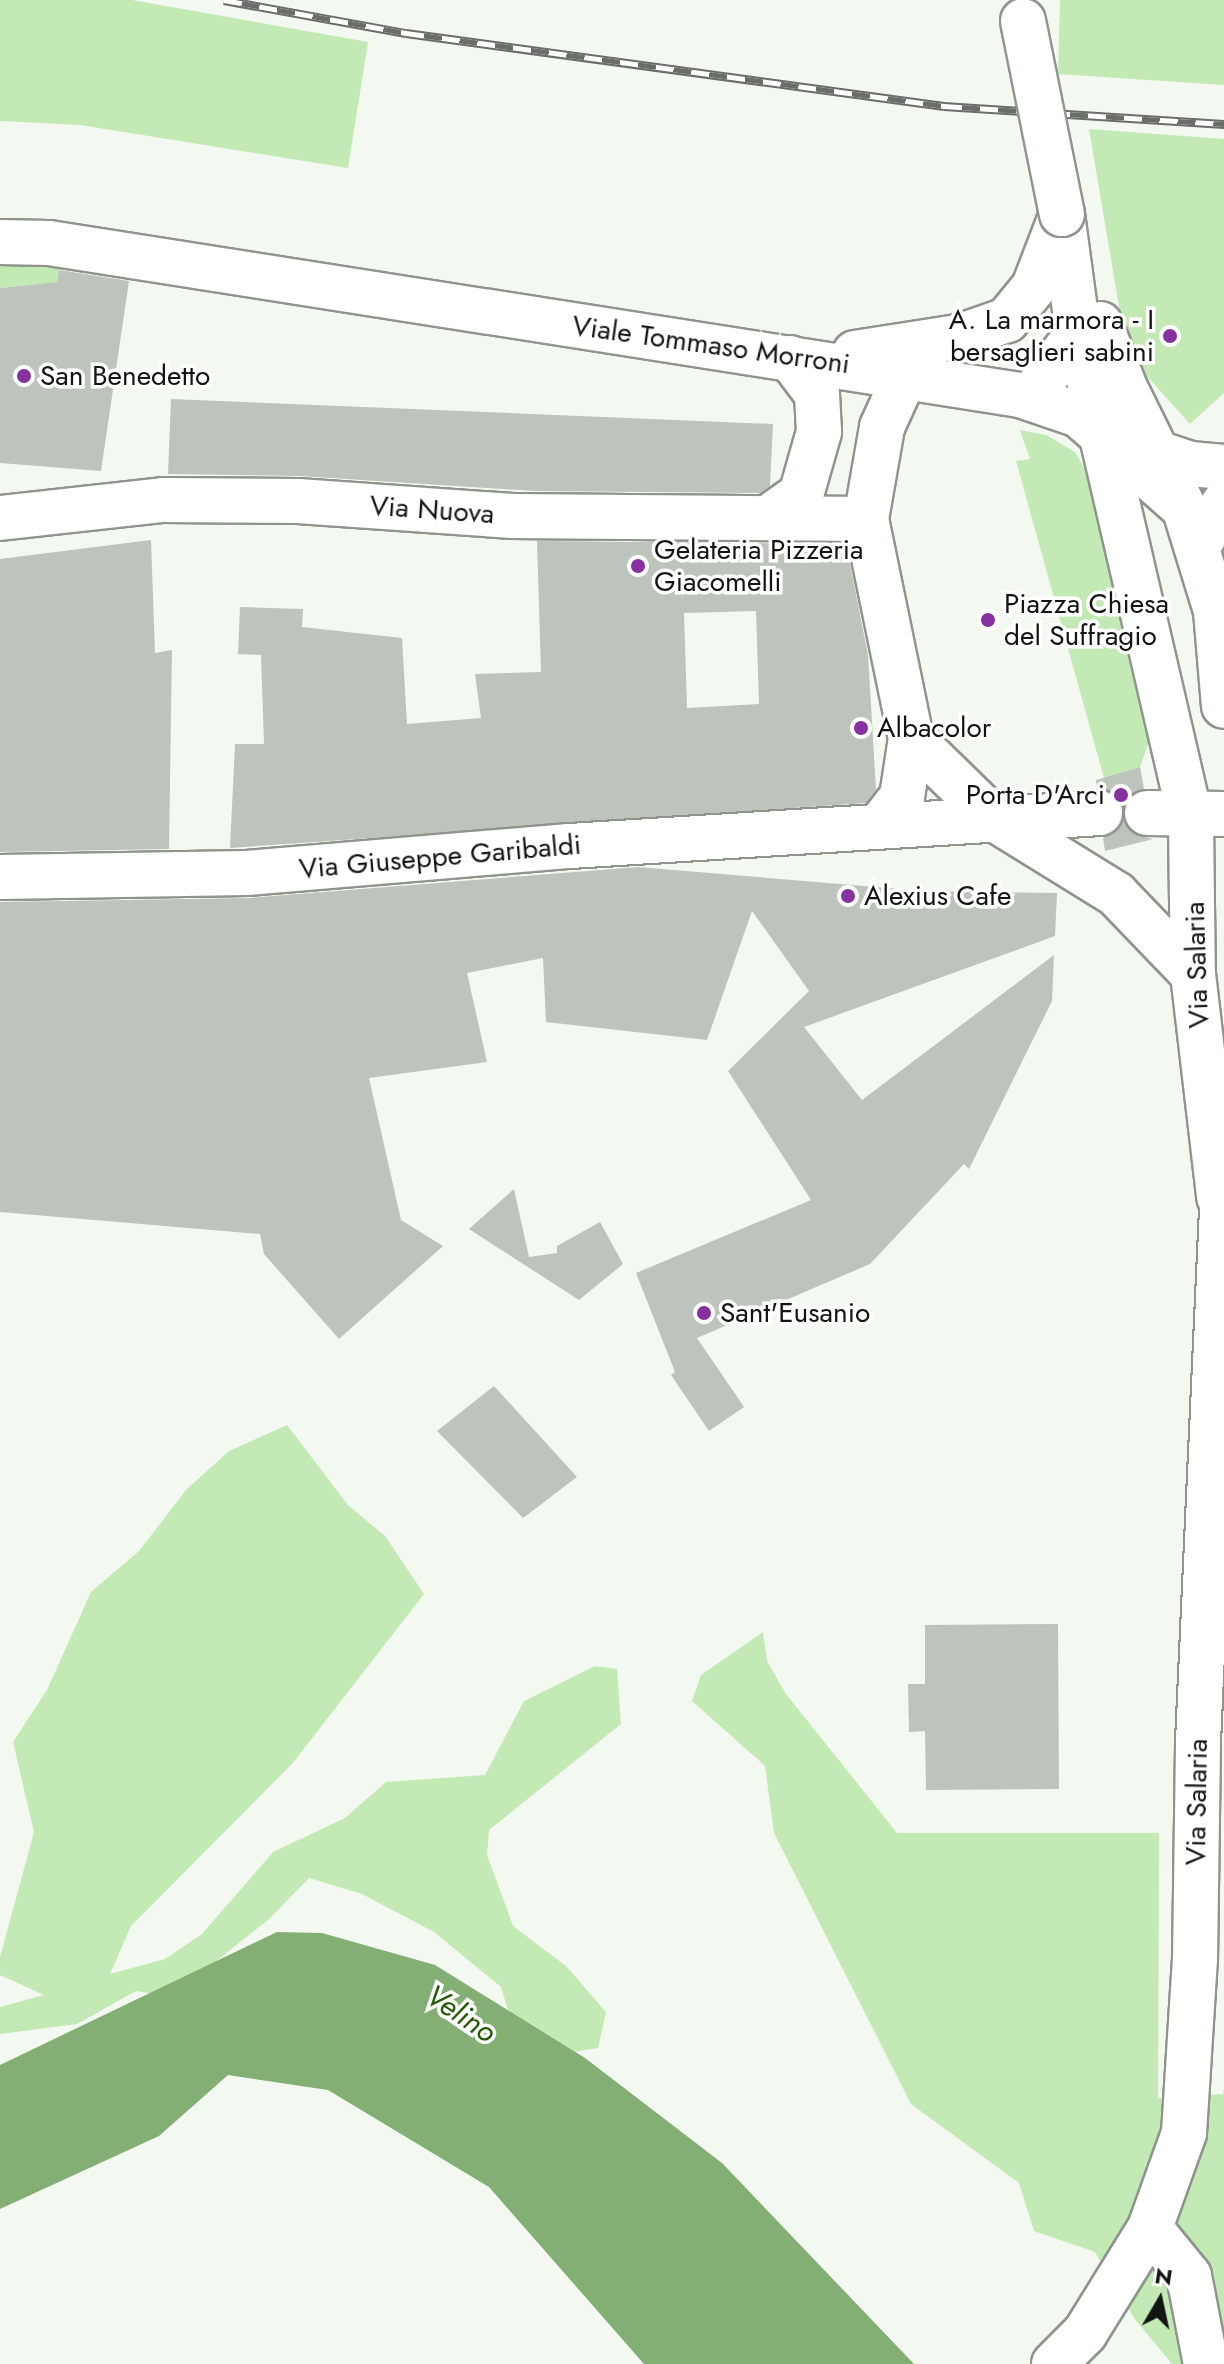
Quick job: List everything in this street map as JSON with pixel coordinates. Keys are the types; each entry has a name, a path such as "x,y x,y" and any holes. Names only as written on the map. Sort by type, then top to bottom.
{"street":[{"path":"1022,7 1062,214 1125,388 1157,453 1202,520 1216,611 1223,687"},
{"path":"769,517 801,495 819,432 817,394 802,359 958,337 1007,320 1034,287 1062,214"},
{"name":"Via Salaria","path":"1054,2364 1085,2333 1150,2228 1184,2133 1195,1960 1198,1742 1222,1185 1193,974 1194,869 1213,815 1102,435 1078,333 1062,214"},
{"name":"Viale Tommaso Morroni","path":"0,242 49,243 906,374 1030,398 1079,415 1202,520"},
{"path":"1030,398 1078,333"},
{"path":"880,825 902,797 911,738 866,519 882,427 906,374"},
{"path":"1157,453 1190,464 1224,467"},
{"name":"Via Nuova","path":"0,518 163,500 298,501 526,516 866,519"},
{"path":"911,738 993,818 1116,894 1193,974"},
{"name":"Via Giuseppe Garibaldi","path":"0,877 247,873 880,825 1100,813"},
{"path":"1147,813 1213,815"},
{"path":"1150,2228 1189,2276 1206,2364"}],"shaded area":[{"path":"0,0 132,0 368,42 348,168 80,125 0,121"},
{"path":"1060,0 1224,0 1224,85 1058,74"},
{"path":"1089,129 1224,139 1224,393 1190,424 1127,354"},
{"path":"60,265 57,282 0,288 0,266"},
{"path":"1020,430 1046,435 1075,452 1095,487 1153,730 1140,767 1104,778 1016,461 1030,459"},
{"path":"287,1425 348,1505 385,1536 424,1594 292,1764 131,1926 110,1974 165,1959 202,1934 273,1852 345,1818 386,1782 485,1775 524,1701 595,1666 617,1669 621,1724 489,1830 487,1855 513,1926 566,1966 606,2012 598,2048 537,2058 507,2007 501,1987 434,1932 362,1894 309,1878 268,1920 171,1997 136,1991 77,2024 0,2034 0,2007 44,1995 0,1975 0,1957 34,1832 13,1742 47,1690 91,1592 139,1551 187,1489 229,1451"},
{"path":"763,1632 767,1661 786,1694 897,1833 1159,1833 1158,2098 1223,2094 1224,2089 1224,2364 1172,2364 1134,2318 1095,2252 1034,2231 1019,2183 911,2104 774,1833 765,1766 692,1701 701,1675"}],"water":[{"name":"Velino","path":"277,1932 322,1933 435,1965 585,2058 722,2163 914,2364 644,2364 489,2187 328,2090 228,2075 159,2136 0,2209 0,2065"}],"building":[{"path":"59,270 129,281 101,471 0,463 0,288 57,282"},
{"path":"171,399 773,424 770,486 760,493 535,491 300,476 168,474"},
{"path":"151,540 155,653 172,650 169,849 0,852 0,559"},
{"path":"537,541 846,544 868,655 876,789 866,803 230,848 235,744 264,744 261,655 238,654 240,607 303,609 302,627 402,638 407,724 481,718 475,674 541,672","holes":["756,611 759,704 687,708 684,613"]},
{"path":"1140,767 1144,789 1134,792 1124,807 1112,791 1097,788 1096,780"},
{"path":"1124,819 1134,834 1153,839 1105,851 1103,838 1114,833"},
{"path":"638,867 924,891 1057,893 1055,936 804,1027 862,1100 1054,955 1052,1001 969,1169 964,1164 870,1264 697,1338 744,1407 709,1431 671,1375 675,1372 636,1273 811,1200 728,1071 809,991 752,911 707,1040 546,1022 543,958 467,973 487,1062 369,1078 401,1220 443,1246 339,1339 264,1254 260,1234 0,1212 0,902 249,898"},
{"path":"514,1189 529,1257 557,1253 557,1246 600,1222 623,1264 579,1300 469,1229"},
{"path":"494,1386 577,1477 523,1518 437,1431"},
{"path":"1058,1624 1059,1789 926,1790 925,1731 909,1732 908,1684 925,1684 925,1625"}],"railway":[{"path":"224,0 406,33 944,106 1224,124"}],"place":[{"name":"A. La marmora - I bersaglieri sabini","path":"1170,336"},
{"name":"San Benedetto","path":"24,376"},
{"name":"Gelateria Pizzeria Giacomelli","path":"638,566"},
{"name":"Piazza Chiesa del Suffragio","path":"988,620"},
{"name":"Albacolor","path":"861,728"},
{"name":"Porta D'Arci","path":"1121,795"},
{"name":"Alexius Cafe","path":"848,896"},
{"name":"Sant'Eusanio","path":"704,1313"}]}
